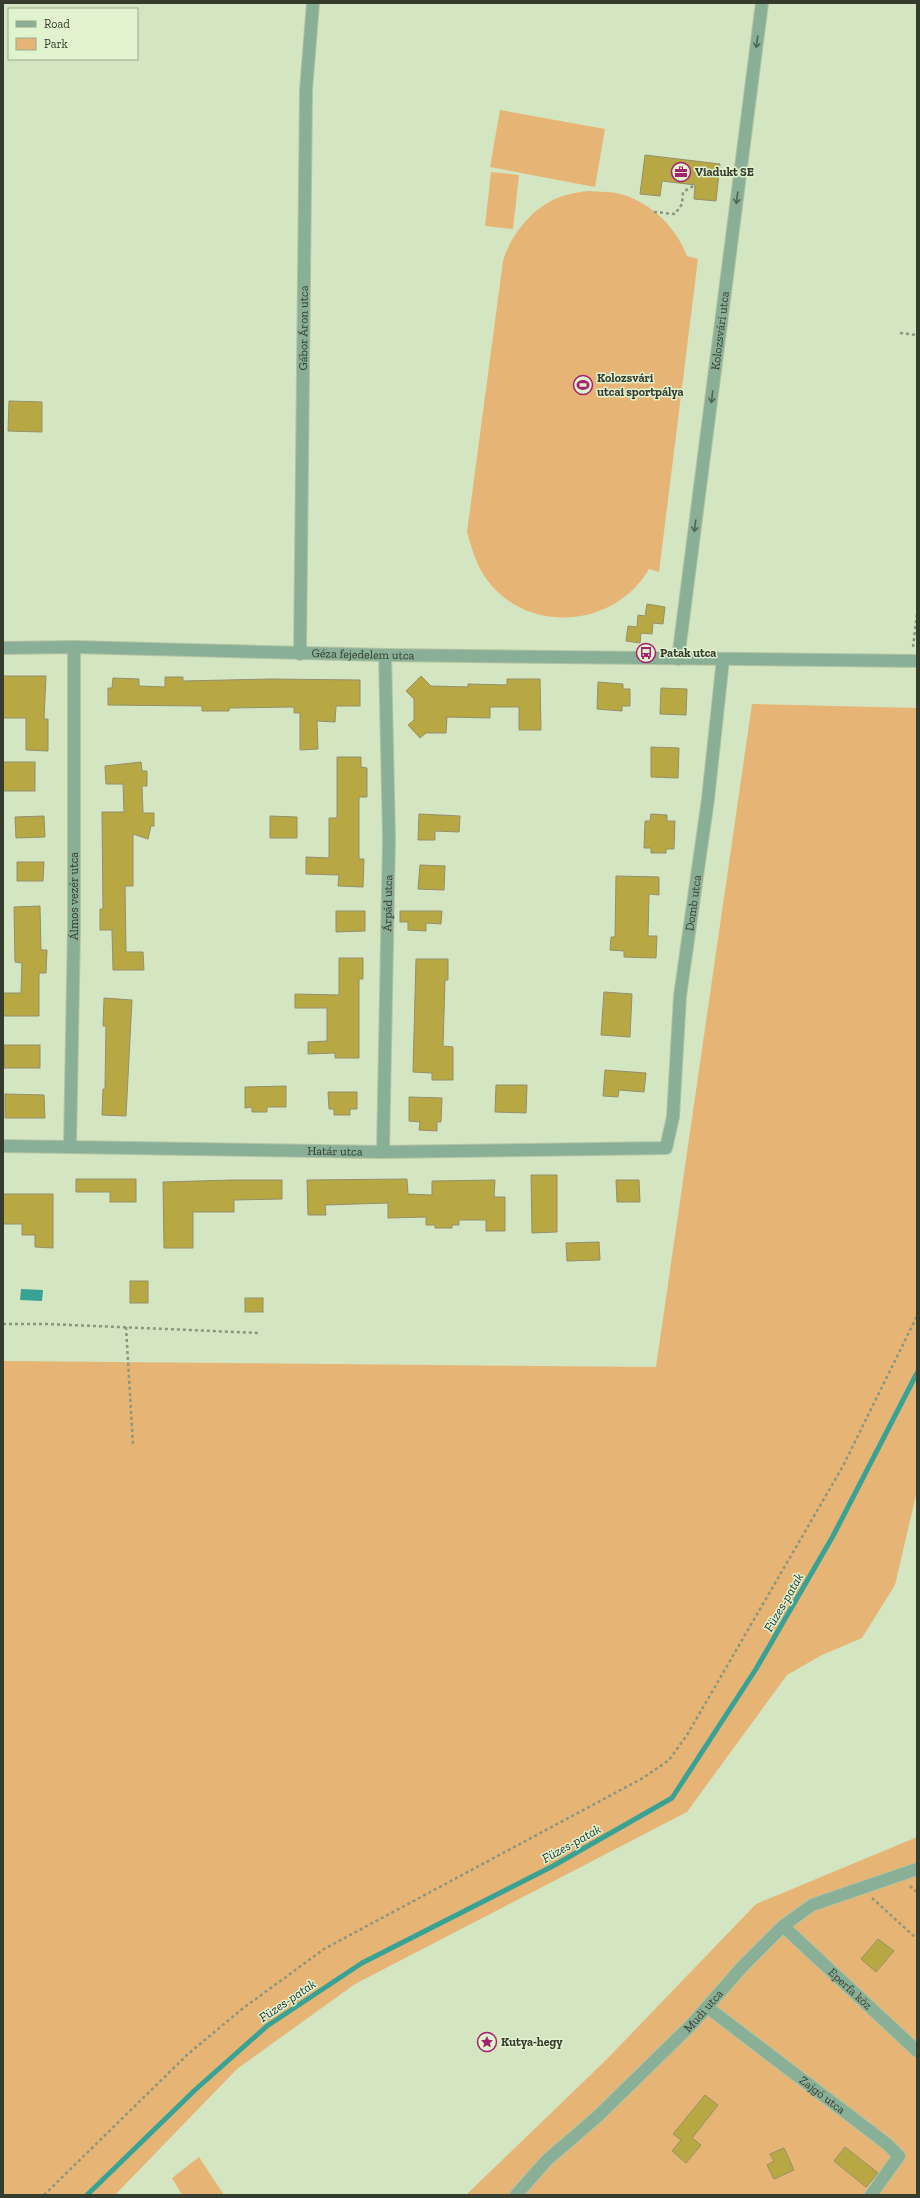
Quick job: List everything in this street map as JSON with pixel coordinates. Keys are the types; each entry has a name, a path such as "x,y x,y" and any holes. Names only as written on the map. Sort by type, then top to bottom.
{"street":[{"name":"Gábor Áron utca","path":"300,654 306,90 313,3"},
{"name":"Kolozsvári utca","path":"678,659 762,3"},
{"name":"Géza fejedelem utca","path":"3,648 74,647 300,654 723,659"},
{"name":"Álmos vezér utca","path":"70,1145 74,928 74,647"},
{"name":"Árpád utca","path":"383,1152 389,838 385,655"},
{"path":"723,659 914,661"},
{"name":"Domb utca","path":"666,1148 673,1117 680,996 708,799 723,659"},
{"name":"Határ utca","path":"3,1146 70,1145 383,1152 666,1148"},
{"name":"Mudi utca","path":"516,2195 547,2160 598,2116 692,2024 742,1967 783,1926 812,1905 917,1869"},
{"name":"Eperfa köz","path":"783,1926 917,2051"},
{"name":"Zajgó utca","path":"707,2007 887,2144 899,2156 871,2195"}],"path":[{"path":"654,212 676,214 682,204 683,192 695,185"},
{"path":"900,333 917,334"},
{"path":"914,661 917,614"},
{"path":"44,2195 188,2054 242,2009 324,1949 643,1778 669,1760 687,1735 843,1466 917,1316"},
{"path":"3,1324 48,1324 260,1333"},
{"path":"126,1327 133,1445"},
{"path":"862,1888 917,1939"}],"green space":[{"path":"500,110 605,129 595,187 490,167"},
{"path":"491,172 519,175 513,229 485,226"},
{"path":"587,191 620,194 635,199 645,205 654,211 670,227 677,236 687,256 698,259 659,572 649,569 634,589 615,603 594,613 571,617 547,616 525,610 504,598 483,574 477,563 467,532 503,261 512,240 526,220 535,212 555,199 569,194"},
{"path":"752,704 917,708 917,1491 895,1585 862,1638 822,1655 787,1675 687,1812 355,1984 237,2069 115,2195 3,2195 3,1361 656,1367"},
{"path":"917,1837 917,2195 466,2195 606,2060 756,1904"},
{"path":"199,2157 224,2195 182,2195 172,2178"}],"water":[{"path":"21,1289 43,1290 42,1301 20,1300"}],"building":[{"name":"Viadukt SE","path":"645,155 720,164 716,201 694,199 695,185 662,181 660,196 640,194"},
{"path":"9,401 42,402 42,432 8,431"},
{"path":"647,604 665,607 663,624 653,623 652,634 641,633 640,643 626,641 628,626 637,627 638,615 645,616"},
{"path":"3,676 46,676 44,719 48,719 48,751 26,750 26,718 3,718"},
{"path":"421,676 431,686 468,687 468,684 507,685 507,679 540,679 541,730 519,730 519,707 490,707 490,718 447,717 446,733 426,733 420,738 408,725 414,720 414,699 406,691"},
{"path":"165,677 183,677 183,681 271,679 360,680 360,706 336,706 335,722 317,721 318,749 300,750 300,713 294,713 294,707 229,708 229,711 202,711 202,706 108,705 108,688 112,688 113,678 139,679 139,686 165,687"},
{"path":"598,682 623,684 623,689 630,689 630,706 622,706 622,711 597,709"},
{"path":"661,688 687,689 686,715 660,714"},
{"path":"651,747 679,748 678,778 651,777"},
{"path":"337,757 361,757 361,767 367,768 367,797 359,797 359,859 364,859 363,887 338,886 339,875 306,874 306,857 329,858 329,818 337,818"},
{"path":"3,762 35,762 35,791 3,791"},
{"path":"141,762 142,771 147,771 147,786 142,786 143,813 154,813 154,826 151,826 148,839 133,834 133,886 125,886 126,952 143,952 144,970 113,970 112,930 100,930 100,909 103,909 102,812 124,812 123,784 106,784 105,766"},
{"path":"419,814 460,816 459,832 435,831 435,840 418,840"},
{"path":"651,814 667,815 667,821 675,821 674,849 666,849 666,853 651,853 651,848 644,848 645,821 650,821"},
{"path":"44,816 45,837 16,838 15,817"},
{"path":"270,816 297,817 297,838 270,838"},
{"path":"17,862 44,862 43,881 17,881"},
{"path":"420,865 445,866 444,890 418,889"},
{"path":"616,876 659,877 659,895 649,894 648,936 657,936 656,958 624,957 624,951 610,950 611,937 615,937"},
{"path":"40,906 41,950 47,950 46,973 39,973 39,1016 3,1016 3,993 21,993 22,963 15,962 14,907"},
{"path":"336,911 365,911 365,931 336,932"},
{"path":"400,911 442,911 441,924 426,923 426,931 408,930 408,922 400,922"},
{"path":"339,958 363,958 363,979 359,979 359,1058 335,1058 335,1053 308,1054 308,1042 327,1041 327,1008 295,1008 295,994 339,995"},
{"path":"416,959 448,959 448,980 445,980 443,1046 453,1047 453,1080 432,1080 432,1073 413,1072"},
{"path":"604,992 632,994 630,1037 601,1035"},
{"path":"104,998 132,1000 126,1116 102,1115 103,1089 105,1089 106,1026 103,1026"},
{"path":"4,1045 40,1045 40,1068 4,1068"},
{"path":"605,1070 646,1073 644,1092 619,1090 618,1097 603,1096"},
{"path":"496,1085 527,1085 526,1113 495,1112"},
{"path":"286,1086 286,1107 267,1107 267,1112 252,1112 252,1107 245,1108 245,1087"},
{"path":"328,1092 357,1092 357,1109 350,1109 350,1115 334,1115 334,1109 329,1109"},
{"path":"5,1094 44,1095 45,1118 5,1118"},
{"path":"409,1097 442,1098 441,1122 437,1122 437,1131 419,1130 420,1122 409,1121"},
{"path":"531,1175 557,1175 557,1232 532,1233"},
{"path":"76,1179 136,1179 136,1202 110,1202 110,1192 76,1192"},
{"path":"407,1179 408,1194 432,1195 432,1181 495,1180 494,1197 505,1197 505,1231 486,1231 486,1220 459,1220 459,1225 452,1225 452,1228 435,1228 435,1225 426,1225 426,1217 388,1218 388,1203 325,1205 326,1215 308,1215 307,1180"},
{"path":"282,1180 282,1199 234,1200 234,1212 193,1212 193,1248 164,1248 163,1182"},
{"path":"616,1180 639,1180 640,1202 617,1202"},
{"path":"3,1194 53,1194 53,1248 35,1247 35,1235 22,1235 22,1224 3,1224"},
{"path":"599,1242 600,1260 567,1261 566,1243"},
{"path":"130,1281 148,1281 148,1303 130,1303"},
{"path":"245,1298 263,1298 263,1312 245,1312"},
{"path":"878,1939 894,1951 876,1972 861,1959"},
{"path":"705,2095 718,2105 692,2138 701,2145 686,2163 672,2151 681,2140 673,2134"},
{"path":"845,2147 878,2173 866,2187 834,2161"},
{"path":"784,2148 794,2170 774,2179 767,2165 774,2161 770,2154"}],"waterway":[{"name":"Füzes-patak","path":"87,2195 195,2090 267,2026 362,1963 553,1866 672,1798 756,1669 833,1536 917,1373"}],"place":[{"name":"Viadukt SE","path":"681,172"},
{"name":"Kolozsvári utcai sportpálya","path":"583,385"},
{"name":"Patak utca","path":"646,653"},
{"name":"Kutya-hegy","path":"487,2042"}]}
